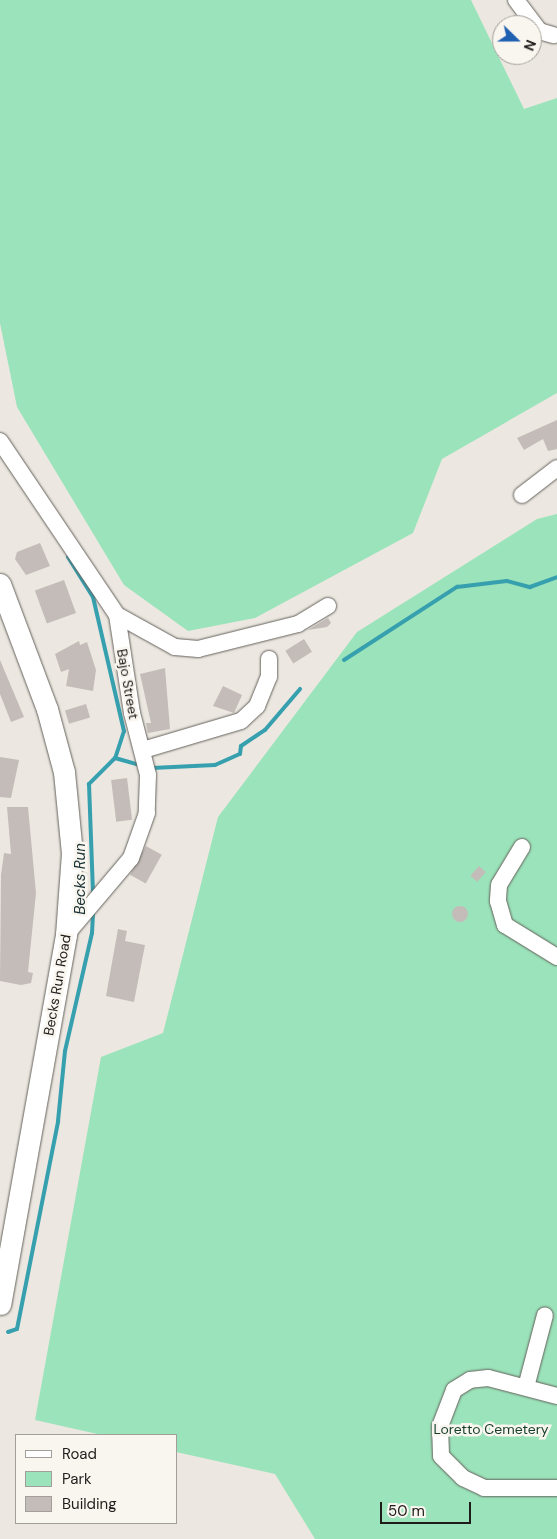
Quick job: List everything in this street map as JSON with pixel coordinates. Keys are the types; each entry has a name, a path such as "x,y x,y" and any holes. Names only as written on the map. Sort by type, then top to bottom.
{"main road":[{"name":"Becks Run Road","path":"0,584 47,709 64,772 72,853 66,935 0,1304"}],"street":[{"path":"516,0 539,31 553,35"},
{"name":"Bajo Street","path":"0,441 117,615 132,713 148,775 146,813 131,858 83,918 66,935"},
{"path":"522,495 557,468"},
{"path":"117,615 175,647 198,649 298,624 328,606"},
{"path":"144,754 241,721 257,706 269,677 269,659"},
{"path":"522,847 499,885 498,901 505,925 557,957"},
{"path":"526,1387 546,1315"},
{"path":"557,1396 488,1378 470,1380 454,1390 440,1426 441,1456 452,1471 484,1488 557,1488"}],"green space":[{"path":"0,0 471,0 492,43 492,65 503,65 524,109 557,98 557,393 442,459 413,533 255,618 188,631 124,585 17,407 0,323"},
{"name":"Loretto Cemetery","path":"557,514 557,1539 315,1539 275,1474 178,1452 178,1434 98,1434 35,1420 101,1057 163,1033 218,817 357,632 537,519"}],"building":[{"path":"557,420 557,449 548,451 543,439 524,450 517,438"},
{"path":"40,543 50,566 26,575 15,559 17,552"},
{"path":"64,580 76,613 47,623 35,591"},
{"path":"328,618 331,623 327,627 308,630"},
{"path":"304,639 312,652 293,663 285,651"},
{"path":"79,641 80,645 87,642 96,670 93,691 66,686 69,669 61,672 55,654"},
{"path":"0,660 24,717 11,722 0,694"},
{"path":"165,668 170,729 148,733 146,723 151,723 140,674"},
{"path":"223,686 242,695 234,713 213,706"},
{"path":"86,704 90,717 69,724 65,710"},
{"path":"0,757 19,760 11,798 0,797"},
{"path":"127,778 132,820 116,822 111,780"},
{"path":"7,807 28,807 36,893 28,972 33,973 31,983 21,985 0,981 1,875 4,853 11,854"},
{"path":"146,846 162,855 146,884 130,875"},
{"path":"479,866 486,872 477,882 470,876"},
{"path":"457,906 463,906 468,911 466,920 457,922 452,917 452,911"},
{"path":"118,929 127,931 125,941 145,945 134,1002 106,996"}],"waterway":[{"name":"Becks Run","path":"68,557 93,597 124,731 115,758 89,784 93,894"},
{"path":"344,660 457,587 507,581 530,587 557,577"},
{"path":"152,768 215,765 240,754 241,746 265,730 300,689"},
{"path":"115,758 140,765"},
{"name":"Becks Run","path":"8,1332 17,1329 58,1121 65,1051 92,933 93,911"}]}
